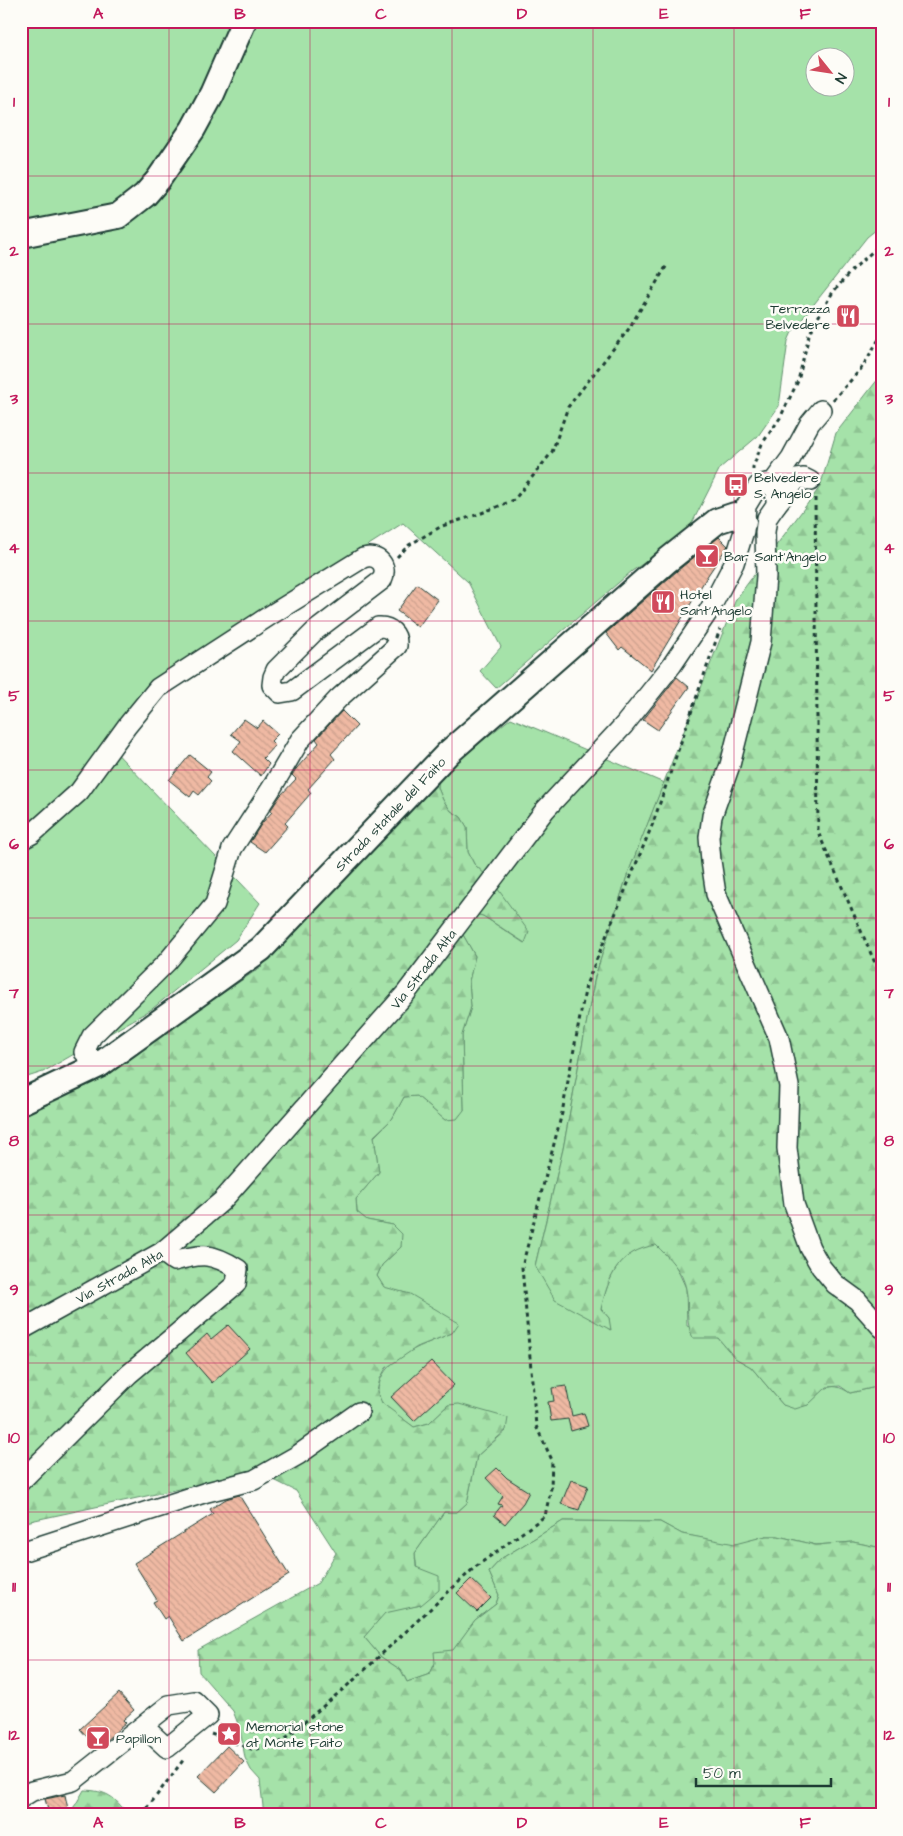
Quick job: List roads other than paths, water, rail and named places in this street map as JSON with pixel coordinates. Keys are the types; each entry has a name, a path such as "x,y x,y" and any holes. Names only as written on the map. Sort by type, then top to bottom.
{"street":[{"path":"21,235 118,216 145,195 158,180 193,130 212,94 244,21"},
{"name":"Via Strada Alta","path":"21,1330 162,1252 222,1201 406,993 545,810 624,726 672,665 710,609 734,564 744,527 746,506 790,458 810,423 821,410"},
{"path":"810,481 804,478 797,479 767,518 765,532 766,576 761,642 730,765 712,816 708,837 716,894 779,1038 789,1086 788,1148 794,1204 810,1248 821,1268 834,1284 857,1300 882,1328"},
{"path":"763,487 776,492 776,505"},
{"name":"Strada statale del Faito","path":"21,1102 98,1065 262,949 448,753 668,560 717,520 736,514 744,527"},
{"path":"21,840 32,834 79,792 127,726 158,688 363,558 368,556 382,561 385,570 382,580 316,631 276,670 272,678 272,685 280,693 288,693 378,627 387,627 394,633 396,646 338,699 300,740 232,849 215,904 167,962 92,1036 84,1052 98,1065"},
{"path":"21,1481 129,1374 236,1284 238,1269 220,1258 195,1255 174,1261 162,1252"},
{"path":"21,1552 207,1492 254,1480 298,1455 359,1412"},
{"path":"21,1798 32,1791 72,1781 169,1705 194,1701 208,1724 167,1748 143,1726"}],"place":[{"name":"Terrazza Belvedere","path":"848,316"},
{"name":"Belvedere S. Angelo","path":"736,485"},
{"name":"Bar Sant'Angelo","path":"707,556"},
{"name":"Hotel Sant'Angelo","path":"663,602"},
{"name":"Memorial stone at Monte Faito","path":"229,1734"},
{"name":"Papillon","path":"98,1738"}]}
